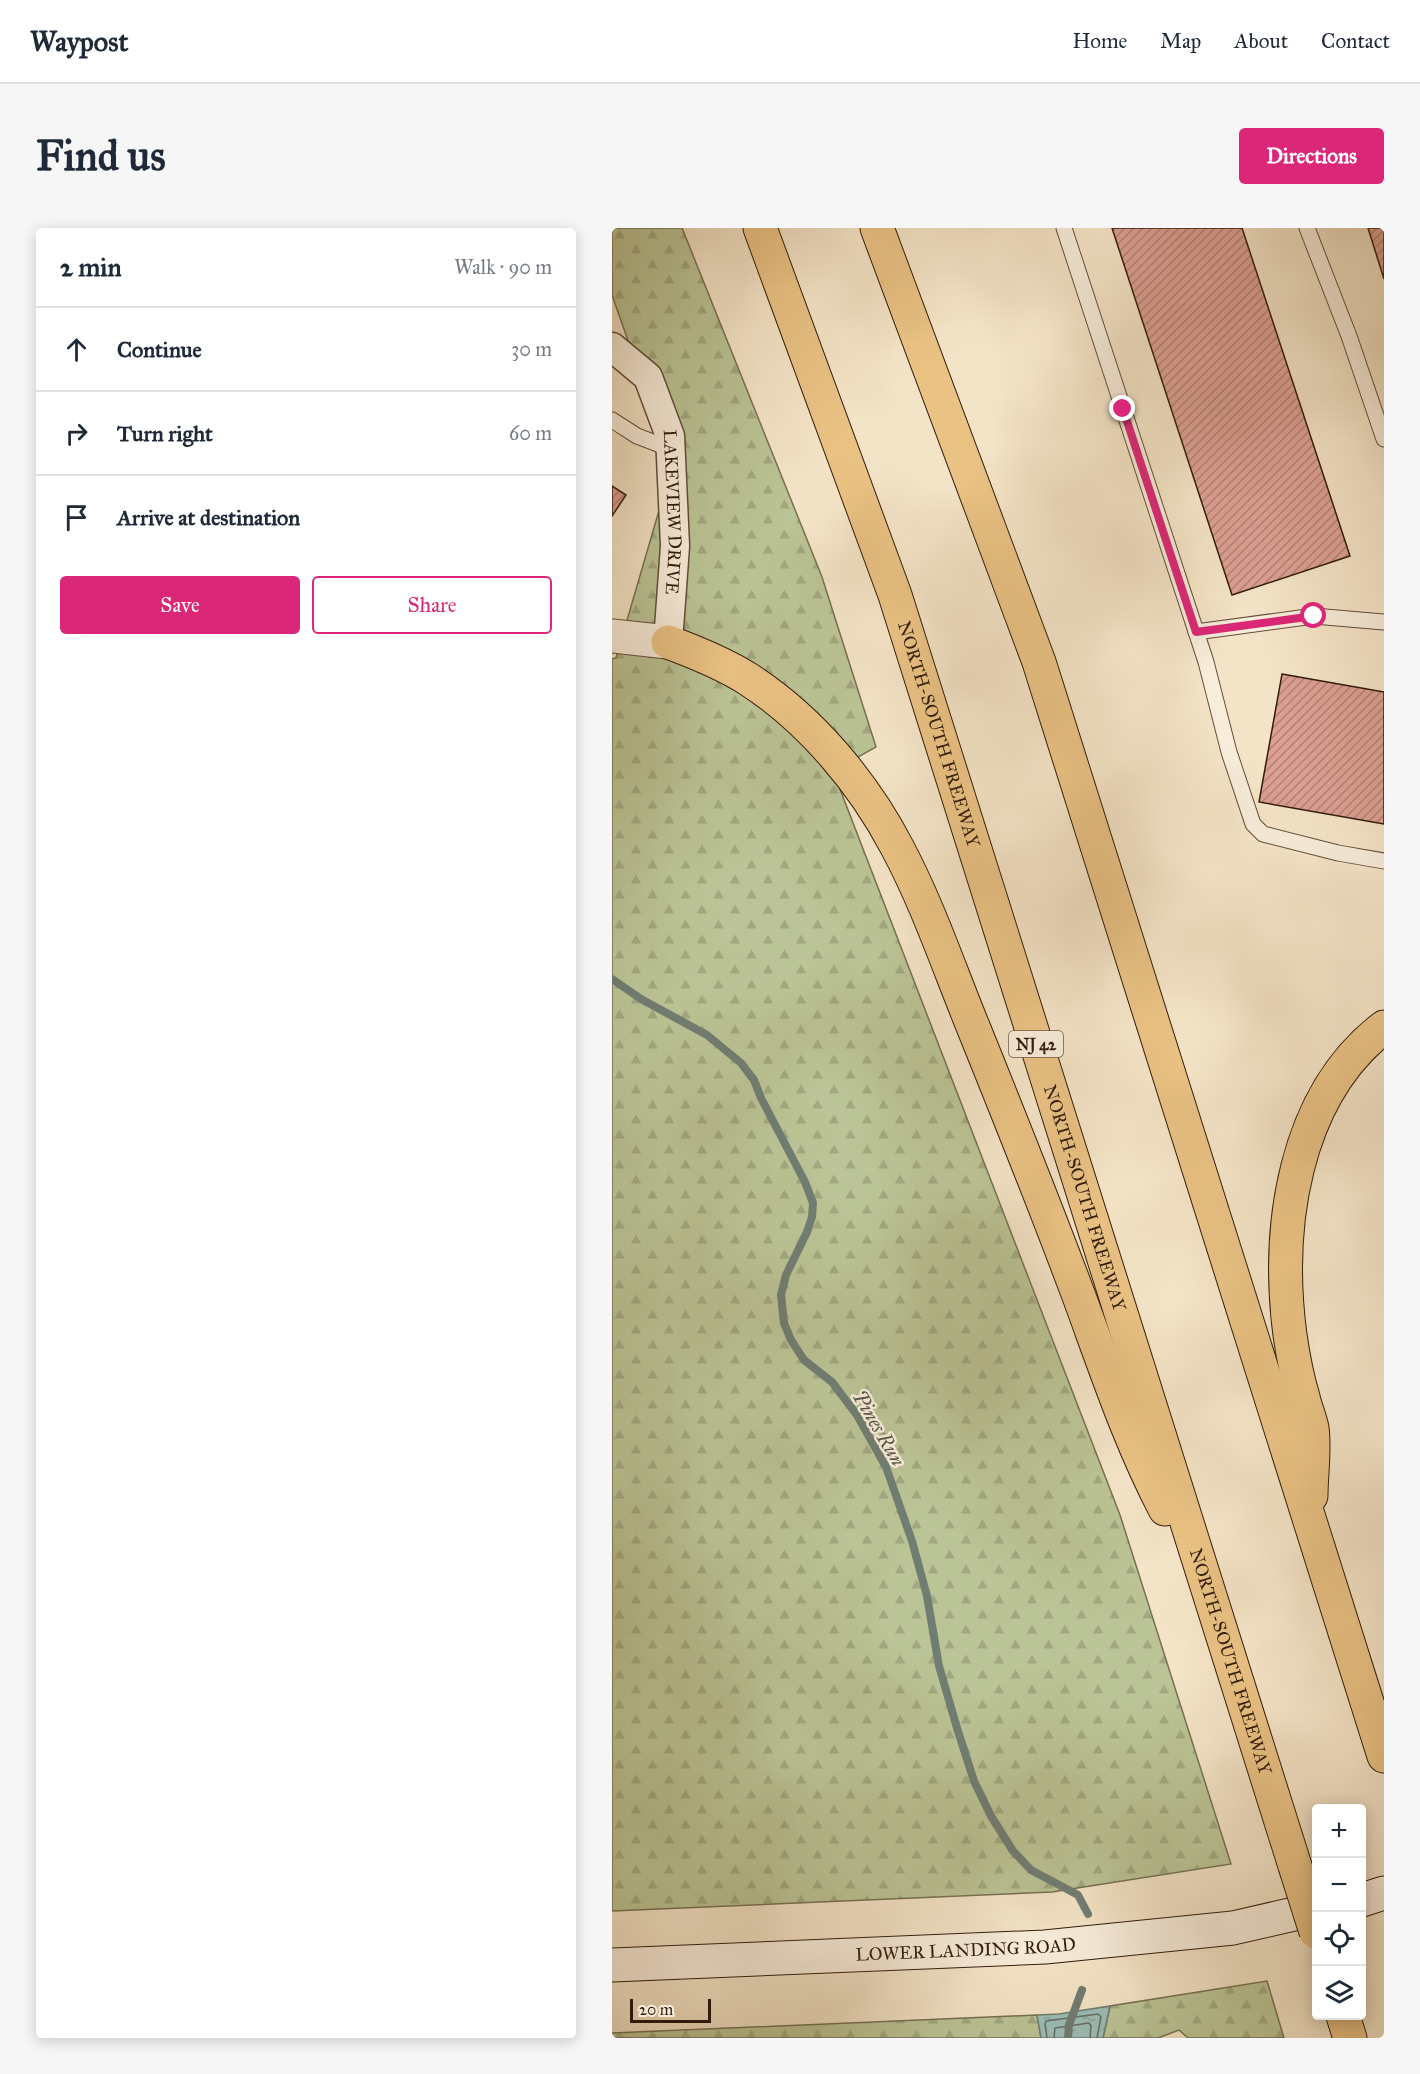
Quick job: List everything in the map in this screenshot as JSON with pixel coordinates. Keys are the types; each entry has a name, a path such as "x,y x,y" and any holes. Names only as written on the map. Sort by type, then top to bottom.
{"highway":[{"name":"NORTH-SOUTH FREEWAY","path":"760,228 895,596 1312,1917"},
{"path":"877,228 1039,662 1384,1756"},
{"path":"668,642 695,652 746,677 792,713 846,771 869,801 894,841 919,893 1012,1124 1126,1426 1213,1608"},
{"path":"1311,1525 1312,1429 1294,1358 1285,1282 1287,1235 1293,1190 1301,1154 1313,1122 1329,1092 1353,1057 1384,1027"},
{"path":"1343,2020 1350,2038"}],"main road":[{"path":"612,636 668,642"},
{"path":"1366,1899 1384,1893"},
{"name":"LOWER LANDING ROAD","path":"612,1965 1045,1947 1233,1928 1312,1911"}],"street":[{"name":"LAKEVIEW DRIVE","path":"612,347 648,377 670,436 675,546 668,642"}],"lane":[{"path":"1064,228 1206,662 1229,752 1253,824 1263,834 1269,836 1338,853 1384,861"},
{"path":"1307,228 1349,336 1384,439"},
{"path":"612,420 637,436 671,449"},
{"path":"1196,632 1314,616 1384,622"}],"green space":[{"path":"612,228 682,228 822,577 876,747 833,771 1120,1515 1231,1864 1052,1892 612,1911 612,659 616,658 672,466 612,295"},
{"path":"1267,1981 1284,2038 1188,2038 1179,2030 1158,2038 1103,2038 1110,2006"},
{"path":"1037,2015 1041,2038 612,2038 612,2033"}],"water":[{"path":"1110,2006 1103,2038 1041,2038 1037,2015"}],"building":[{"path":"1112,228 1242,228 1350,556 1232,595"},
{"path":"1368,228 1384,228 1384,279"},
{"path":"612,486 626,495 612,516"},
{"path":"1282,674 1384,692 1384,824 1259,802"}],"waterway":[{"name":"Pines Run","path":"612,979 641,999 707,1035 741,1063 754,1080 805,1182 813,1203 812,1217 807,1232 786,1275 781,1295 784,1323 791,1340 804,1360 832,1382 857,1415 886,1467 912,1541 927,1596 939,1666 957,1728 974,1781 991,1816 1013,1851 1031,1870 1078,1895 1088,1914"},
{"name":"Pines Run","path":"1068,2038 1069,2025 1082,1990"}],"route":[{"path":"1123,409 1196,632 1314,616"}]}
